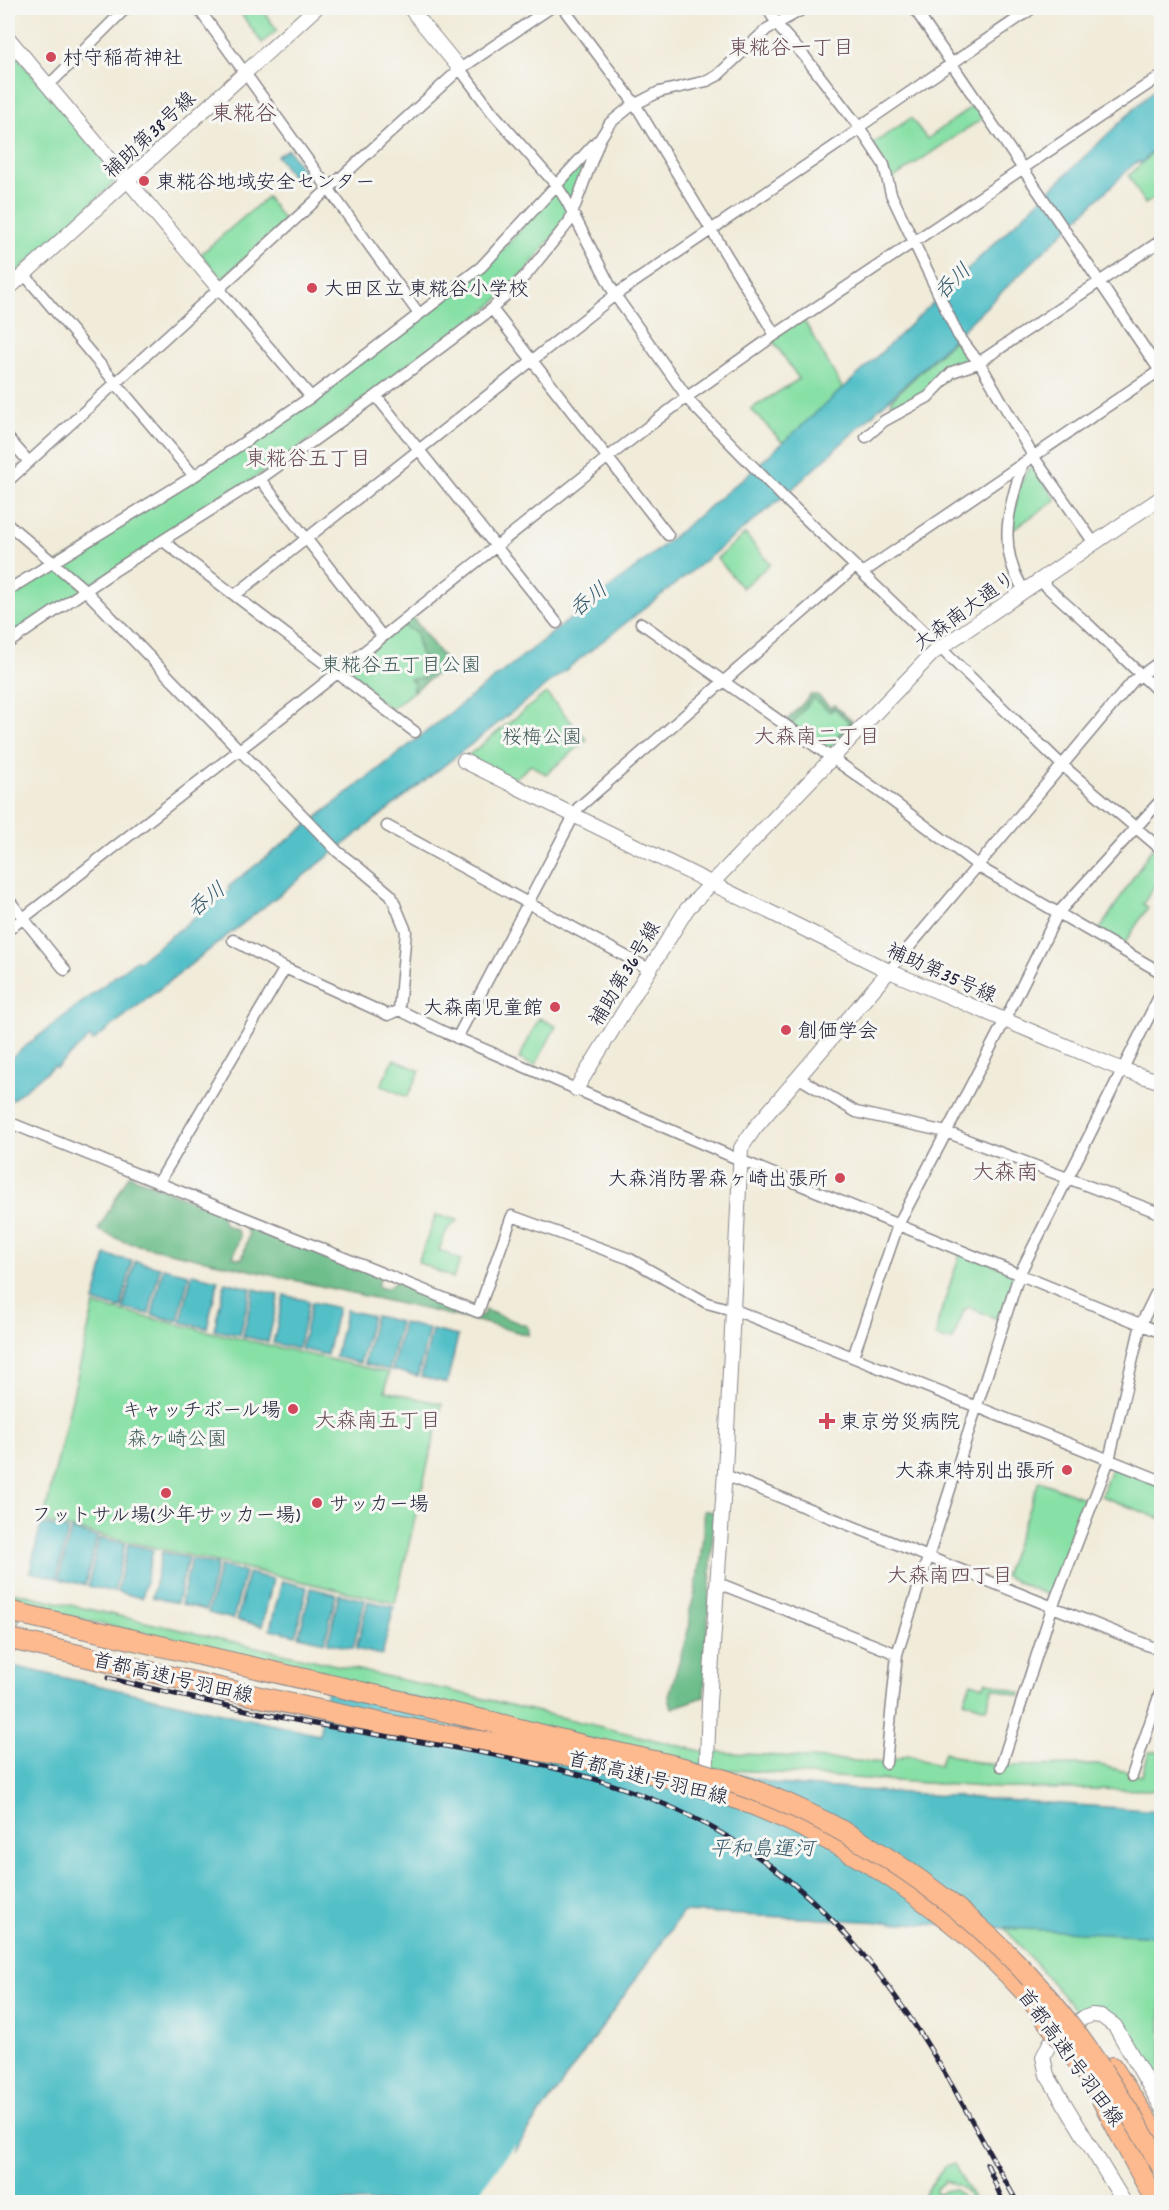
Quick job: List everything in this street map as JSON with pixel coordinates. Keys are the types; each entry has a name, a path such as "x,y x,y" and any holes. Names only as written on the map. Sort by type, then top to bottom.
{"highway":[{"name":"首都高速1号羽田線","path":"14,1626 401,1727 577,1757 644,1771 724,1794 789,1821 866,1862 928,1904 959,1928 1027,1994 1091,2079 1161,2191"},
{"path":"14,1626 496,1723 582,1745"},
{"name":"首都高速1号羽田線","path":"234,1685 582,1745 688,1769 729,1781 767,1796 842,1832 907,1871 959,1911 996,1944 1053,2004 1110,2082 1161,2168"},
{"path":"1053,2004 1112,2067 1161,2144"},
{"path":"1091,2079 1156,2202"}],"street":[{"path":"48,86 126,8"},
{"path":"198,8 419,314"},
{"name":"補助第38号線","path":"8,289 316,8"},
{"path":"410,8 492,112 557,186 615,295 687,397 753,468 1062,765 1161,850"},
{"path":"8,482 460,69 550,8"},
{"path":"563,8 635,104 775,335"},
{"path":"767,8 859,128 884,165 891,194 958,335 978,363 1033,456 1094,543"},
{"path":"8,590 194,476 311,396 481,267 600,139 610,123 635,104 659,92 707,81 717,76 767,29 805,8"},
{"path":"457,1038 573,817 585,802 723,681 858,570 1161,372 914,8"},
{"path":"235,595 615,295 1033,8"},
{"path":"8,38 311,396"},
{"path":"8,930 687,397 775,335 1161,75"},
{"path":"8,643 84,590 260,479 492,309 527,274 569,222 600,139"},
{"path":"866,437 884,421 928,397 951,372 978,363 1161,240"},
{"path":"24,274 194,476"},
{"path":"492,309 668,535"},
{"path":"376,396 557,623"},
{"path":"8,438 28,462"},
{"path":"1023,463 1009,511 1006,536 1013,571 1024,590"},
{"path":"260,479 382,636"},
{"name":"大森南大通り","path":"712,884 940,647 1161,497"},
{"path":"8,524 76,582 338,852 391,895 406,931 399,1010"},
{"path":"164,541 415,732"},
{"path":"1038,580 1161,695"},
{"path":"641,622 978,865 1161,973"},
{"path":"707,1761 725,1474 741,1148 1140,674 1161,660"},
{"name":"補助第35号線","path":"464,762 889,971 1123,1070 1161,1082"},
{"path":"853,1357 898,1225 1058,913 1161,799"},
{"path":"387,826 649,969"},
{"name":"補助第36号線","path":"576,1089 687,909 712,884"},
{"path":"8,899 65,970"},
{"path":"233,940 285,968 388,1015 399,1010"},
{"path":"159,1182 285,968"},
{"path":"886,1763 897,1654 1019,1275 1161,991"},
{"path":"399,1010 457,1038 740,1161 1161,1333"},
{"path":"799,1078 855,1112 946,1132 1161,1214"},
{"path":"8,1122 478,1312 513,1216 630,1259 707,1303 732,1309 1161,1481"},
{"path":"1001,1766 1052,1608 1109,1460 1141,1324 1161,1281"},
{"path":"725,1474 1161,1651"},
{"path":"718,1583 897,1654"},
{"path":"1131,1776 1161,1687"},
{"path":"1124,2202 1047,2075 1043,2061 1046,2048 1083,2018 1092,2015 1104,2018 1116,2030 1161,2108"}],"green space":[{"path":"237,8 261,8 277,30 262,43"},
{"path":"8,46 116,174 116,181 8,280"},
{"path":"974,105 983,118 892,179 873,144 911,118 927,139"},
{"path":"1161,144 1161,200 1158,196 1145,204 1129,176"},
{"path":"593,147 571,213 525,272 490,307 276,464 8,639 8,594 195,479 484,271"},
{"path":"267,197 285,222 222,279 201,254"},
{"path":"802,317 843,389 783,443 751,409 799,379 771,338"},
{"path":"954,340 970,362 925,394 896,410 891,406 892,399"},
{"path":"1032,466 1056,500 1012,530 1020,487 1027,471"},
{"path":"745,534 770,564 742,588 717,558"},
{"name":"東糀谷五丁目公園","path":"412,617 448,664 391,709 349,677 349,667"},
{"path":"412,617 448,664 414,691 412,688 415,685 410,679 424,678 428,675 430,666 420,654 416,632 406,628 403,624"},
{"name":"桜梅公園","path":"546,693 587,740 546,774 531,765 512,781 465,758"},
{"path":"811,695 817,695 831,708 834,705 854,723 828,750 792,724 789,718"},
{"path":"811,695 817,695 831,708 834,705 854,723 838,739 836,737 850,723 834,708 830,712 813,698 792,724 787,721"},
{"path":"1152,848 1161,856 1161,876 1143,904 1148,907 1123,946 1099,931"},
{"path":"539,1018 556,1026 535,1066 519,1059"},
{"path":"394,1059 420,1071 407,1097 381,1085"},
{"path":"129,1175 224,1214 222,1219 225,1225 237,1230 240,1236 233,1257 242,1259 249,1235 241,1221 381,1276 377,1286 380,1288 387,1288 396,1281 483,1316 485,1310 527,1326 528,1335 481,1322 125,1242 98,1230"},
{"path":"436,1215 458,1220 447,1230 439,1250 461,1260 453,1278 418,1262"},
{"path":"961,1251 1019,1275 1004,1322 969,1307 964,1310 952,1341 936,1337 938,1321"},
{"name":"森ヶ崎公園","path":"94,1305 389,1373 385,1391 442,1404 395,1603 43,1522"},
{"path":"1112,1466 1161,1487 1161,1519 1101,1496"},
{"path":"1039,1481 1089,1500 1052,1597 1004,1576"},
{"path":"703,1510 714,1512 704,1697 672,1708 669,1696 690,1624 701,1551"},
{"path":"8,1591 460,1693 701,1751 886,1763 908,1755 939,1766 944,1752 970,1761 1001,1766 1100,1765 1142,1776 1149,1752 1161,1752 1161,1790 998,1788 704,1768 8,1602"},
{"path":"986,1681 1021,1693 1020,1696 993,1688 986,1708 964,1701 971,1682 984,1686"},
{"path":"999,1922 1161,1934 1161,2089 1137,2047 1115,2016 1102,2010 1078,2013"},
{"path":"954,2164 975,2202 969,2202 967,2193 961,2187 945,2181 935,2190 939,2195 944,2191 954,2189 960,2195 961,2202 929,2202 925,2194 945,2166"}],"water":[{"path":"1161,83 1161,143 1141,163 1139,161 1134,164 922,369 789,492 697,567 93,1041 90,1037 56,1068 54,1066 8,1103 8,1060 230,890 228,887 648,558 747,475 862,371"},
{"path":"288,149 308,178 298,185 277,156"},
{"path":"106,1255 132,1261 121,1308 94,1302"},
{"path":"135,1261 160,1267 149,1314 123,1309"},
{"path":"163,1268 189,1274 178,1321 152,1315"},
{"path":"192,1274 218,1280 207,1328 181,1322"},
{"path":"225,1282 251,1288 240,1335 214,1330"},
{"path":"254,1289 279,1295 268,1342 243,1336"},
{"path":"284,1295 309,1301 298,1349 273,1343"},
{"path":"312,1302 338,1308 327,1355 301,1349"},
{"path":"346,1310 372,1316 360,1363 335,1357"},
{"path":"375,1316 400,1322 389,1370 364,1364"},
{"path":"403,1323 429,1329 418,1376 392,1370"},
{"path":"432,1330 458,1336 447,1383 421,1377"},
{"path":"41,1524 68,1530 57,1578 30,1572"},
{"path":"71,1530 97,1537 85,1585 59,1579"},
{"path":"99,1538 125,1543 114,1592 88,1586"},
{"path":"128,1544 153,1550 142,1598 117,1592"},
{"path":"162,1552 188,1558 177,1603 152,1597"},
{"path":"191,1559 217,1565 206,1610 181,1604"},
{"path":"220,1566 245,1572 233,1619 208,1613"},
{"path":"248,1573 273,1579 262,1626 237,1620"},
{"path":"282,1581 307,1587 296,1635 270,1629"},
{"path":"311,1588 336,1594 325,1642 299,1636"},
{"path":"339,1594 365,1600 353,1648 328,1643"},
{"path":"368,1601 394,1607 382,1655 356,1649"},
{"name":"平和島運河","path":"8,1665 319,1735 329,1678 777,1784 1161,1811 1161,1936 683,1912 478,2202 8,2202"}],"pier":[{"path":"514,2145 514,2157 482,2202 472,2202"}],"tunnel":[{"path":"8,1624 20,1627"}],"railway":[{"path":"108,1678 276,1716 488,1754 565,1771 639,1794 702,1822 760,1858 787,1879 813,1901 860,1951 905,2010 925,2041 1017,2202"},
{"path":"987,2164 1003,2202"}],"place":[{"name":"村守稲荷神社","path":"51,57"},
{"name":"東糀谷地域安全センター","path":"144,181"},
{"name":"大田区立 東糀谷小学校","path":"312,288"},
{"name":"大森南児童館","path":"555,1007"},
{"name":"創価学会","path":"786,1030"},
{"name":"大森消防署森ヶ崎出張所","path":"840,1178"},
{"name":"キャッチボール場","path":"293,1409"},
{"name":"東京労災病院","path":"827,1421"},
{"name":"大森東特別出張所","path":"1067,1470"},
{"name":"フットサル場(少年サッカー場)","path":"166,1493"},
{"name":"サッカー場","path":"317,1503"}],"district":[{"name":"東糀谷一丁目","path":"791,47"},
{"name":"東糀谷","path":"244,112"},
{"name":"東糀谷五丁目","path":"308,458"},
{"name":"大森南二丁目","path":"817,736"},
{"name":"大森南","path":"1005,1171"},
{"name":"大森南五丁目","path":"378,1420"},
{"name":"大森南四丁目","path":"950,1575"}],"water label":[{"name":"呑川","path":"952,281"},
{"name":"呑川","path":"588,599"},
{"name":"呑川","path":"206,899"}]}
